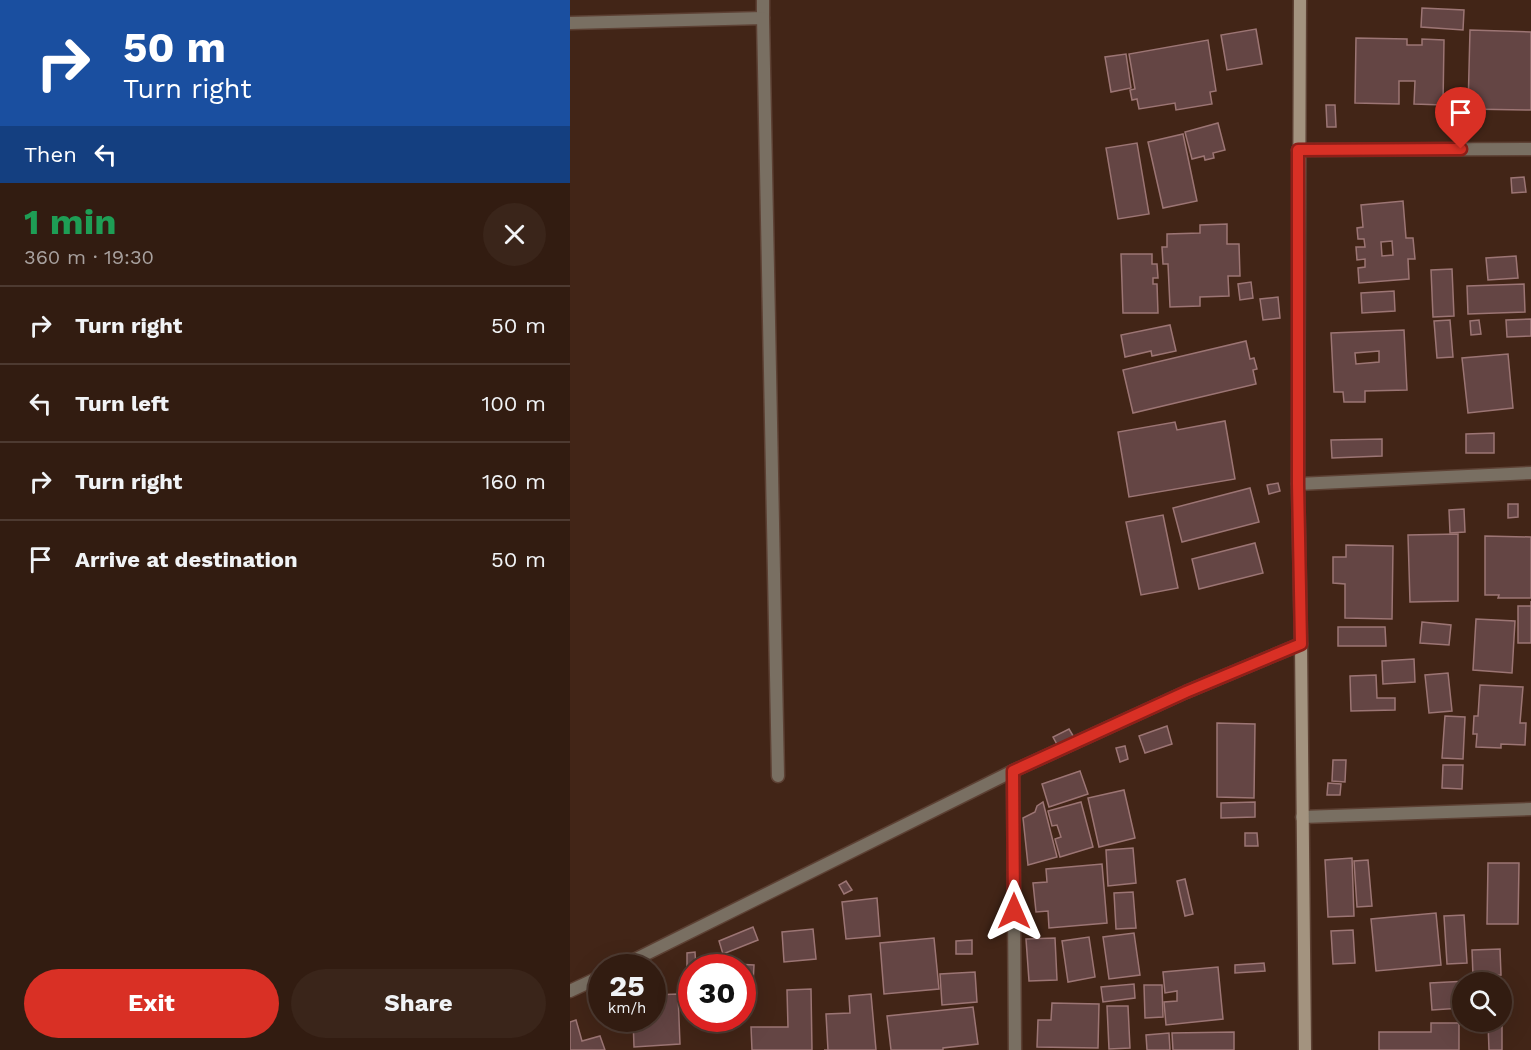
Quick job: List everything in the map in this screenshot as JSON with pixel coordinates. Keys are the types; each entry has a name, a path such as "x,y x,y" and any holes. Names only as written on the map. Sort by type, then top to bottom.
{"street":[{"path":"763,0 778,776"},
{"path":"1300,0 1298,484 1305,1050"},
{"path":"570,23 763,18"},
{"path":"1298,150 1531,149"},
{"path":"1298,484 1531,473"},
{"path":"646,954 1013,771 1186,692 1301,644"},
{"path":"1013,771 1015,1050"},
{"path":"1302,817 1531,808"},
{"path":"570,991 588,983"}],"building":[{"path":"1422,8 1464,10 1463,30 1421,27"},
{"path":"1256,29 1262,64 1227,70 1221,35"},
{"path":"1470,30 1531,32 1531,110 1468,109"},
{"path":"1356,38 1407,39 1407,45 1422,45 1422,39 1444,40 1443,105 1414,104 1415,81 1399,81 1399,104 1355,103"},
{"path":"1208,40 1216,91 1210,92 1212,104 1176,110 1175,103 1139,109 1137,99 1132,100 1130,90 1135,89 1129,54"},
{"path":"1126,54 1131,88 1111,92 1105,57"},
{"path":"1326,105 1335,105 1336,127 1327,127"},
{"path":"1218,123 1225,150 1213,153 1214,158 1205,160 1204,156 1192,159 1185,132"},
{"path":"1183,134 1197,201 1163,208 1148,142"},
{"path":"1137,143 1149,214 1118,219 1106,148"},
{"path":"1524,177 1526,192 1512,193 1511,178"},
{"path":"1403,201 1406,238 1413,238 1415,259 1408,259 1409,279 1359,283 1358,268 1365,267 1365,259 1357,260 1356,247 1365,247 1364,239 1358,239 1357,228 1363,227 1361,205","holes":["1392,241 1393,255 1382,256 1381,242"]},
{"path":"1227,224 1227,244 1239,244 1240,276 1228,276 1229,296 1200,297 1200,306 1170,307 1168,264 1163,264 1162,247 1167,247 1167,234 1200,233 1200,225"},
{"path":"1121,254 1152,254 1152,264 1157,264 1158,278 1153,278 1153,284 1157,284 1158,313 1123,313"},
{"path":"1516,256 1518,278 1488,280 1486,258"},
{"path":"1452,269 1454,316 1433,317 1431,270"},
{"path":"1251,282 1253,298 1240,300 1238,284"},
{"path":"1524,284 1525,312 1468,314 1467,286"},
{"path":"1394,291 1395,311 1362,313 1361,293"},
{"path":"1278,297 1280,318 1263,320 1260,299"},
{"path":"1531,319 1531,336 1507,337 1506,320"},
{"path":"1450,320 1453,357 1437,358 1434,321"},
{"path":"1479,320 1481,334 1471,335 1470,321"},
{"path":"1170,325 1176,351 1152,356 1151,351 1125,357 1121,335"},
{"path":"1404,330 1407,390 1365,391 1365,402 1344,402 1343,392 1334,392 1331,333","holes":["1379,351 1379,362 1356,364 1355,353"]},
{"path":"1246,341 1250,359 1254,358 1257,369 1253,370 1256,384 1133,413 1123,370"},
{"path":"1508,354 1513,408 1468,413 1462,358"},
{"path":"1225,421 1235,479 1129,497 1118,432 1175,422 1177,430"},
{"path":"1494,433 1494,453 1466,453 1466,434"},
{"path":"1382,439 1382,456 1332,458 1331,440"},
{"path":"1278,483 1280,491 1269,494 1267,485"},
{"path":"1250,488 1259,522 1182,542 1173,508"},
{"path":"1508,504 1518,504 1518,517 1508,518"},
{"path":"1464,509 1465,532 1450,533 1449,510"},
{"path":"1163,515 1178,588 1141,595 1126,522"},
{"path":"1458,534 1458,601 1410,602 1408,535"},
{"path":"1485,536 1531,537 1531,598 1498,598 1499,595 1485,595"},
{"path":"1255,543 1263,573 1199,589 1192,559"},
{"path":"1346,545 1393,546 1392,619 1345,618 1345,584 1333,583 1333,557 1346,557"},
{"path":"1518,606 1531,606 1531,643 1518,643"},
{"path":"1476,619 1515,621 1512,673 1473,670"},
{"path":"1422,622 1451,625 1449,645 1420,643"},
{"path":"1338,627 1385,627 1386,646 1338,646"},
{"path":"1414,659 1415,682 1383,684 1382,661"},
{"path":"1448,673 1452,711 1429,713 1425,675"},
{"path":"1376,675 1377,698 1395,698 1395,710 1351,711 1350,676"},
{"path":"1480,685 1523,687 1520,723 1526,723 1525,745 1501,744 1501,748 1476,747 1477,734 1473,734 1474,716 1478,716"},
{"path":"1445,716 1465,717 1463,759 1442,758"},
{"path":"1217,723 1255,724 1254,798 1217,797"},
{"path":"1167,726 1172,744 1145,753 1139,736"},
{"path":"1069,729 1075,739 1059,748 1053,737"},
{"path":"1125,746 1128,759 1120,762 1116,748"},
{"path":"1333,760 1346,760 1345,782 1332,781"},
{"path":"1443,765 1463,765 1462,789 1442,788"},
{"path":"1080,771 1088,794 1049,807 1042,784"},
{"path":"1328,783 1341,784 1340,795 1327,795"},
{"path":"1124,790 1135,838 1099,847 1088,798"},
{"path":"1043,802 1057,857 1028,865 1023,818 1035,812 1037,806"},
{"path":"1081,802 1093,847 1060,857 1055,839 1061,837 1057,825 1052,826 1048,811"},
{"path":"1255,802 1255,817 1221,818 1221,803"},
{"path":"1245,833 1257,833 1258,846 1245,846"},
{"path":"1133,848 1136,883 1108,886 1106,850"},
{"path":"1352,858 1354,916 1328,917 1325,860"},
{"path":"1368,860 1372,906 1357,907 1354,861"},
{"path":"1488,863 1519,863 1518,924 1487,924"},
{"path":"1102,864 1107,923 1049,928 1048,911 1036,912 1033,883 1047,882 1046,869"},
{"path":"1185,879 1193,914 1185,916 1177,881"},
{"path":"846,881 852,890 844,894 839,885"},
{"path":"1133,892 1136,928 1116,929 1114,893"},
{"path":"877,898 880,936 846,939 842,902"},
{"path":"1436,913 1441,965 1376,971 1371,919"},
{"path":"1464,915 1467,963 1447,964 1444,916"},
{"path":"753,927 758,940 723,954 719,941"},
{"path":"813,929 816,959 784,962 782,932"},
{"path":"1353,930 1355,963 1333,964 1331,931"},
{"path":"1134,933 1140,975 1109,979 1103,937"},
{"path":"1089,937 1095,977 1068,982 1062,941"},
{"path":"934,938 939,989 884,994 880,943"},
{"path":"1055,938 1057,980 1029,981 1026,939"},
{"path":"972,940 972,954 956,954 956,941"},
{"path":"1500,949 1501,972 1473,972 1472,950"},
{"path":"1264,963 1265,971 1235,973 1235,965"},
{"path":"1218,967 1223,1019 1166,1025 1164,1002 1177,1001 1177,991 1165,993 1163,972"},
{"path":"975,972 977,1002 942,1005 940,974"},
{"path":"1452,982 1452,1009 1432,1010 1430,983"},
{"path":"1134,984 1135,998 1103,1002 1101,987"},
{"path":"1144,985 1162,985 1163,1017 1145,1018"},
{"path":"811,989 812,1050 752,1050 751,1032 756,1032 756,1027 788,1027 787,990"},
{"path":"666,994 678,994 680,1044 634,1047 633,1032 666,1032"},
{"path":"871,994 876,1050 828,1050 826,1014 850,1013 849,996"},
{"path":"1052,1003 1099,1004 1098,1048 1037,1047 1038,1020 1051,1020"},
{"path":"1107,1006 1128,1006 1130,1048 1109,1049"},
{"path":"973,1007 978,1044 943,1048 943,1050 891,1050 887,1016"},
{"path":"576,1020 582,1041 600,1036 605,1050 570,1050 570,1022"},
{"path":"1431,1023 1452,1023 1452,1032 1459,1032 1459,1050 1379,1050 1379,1032 1431,1032"},
{"path":"1234,1032 1234,1050 1173,1050 1172,1033"},
{"path":"1488,1032 1502,1032 1502,1050 1489,1050"},
{"path":"1169,1033 1170,1050 1147,1050 1146,1035"}],"route":[{"path":"1014,911 1013,771 1186,692 1301,644 1298,484 1298,150 1461,149"}]}
